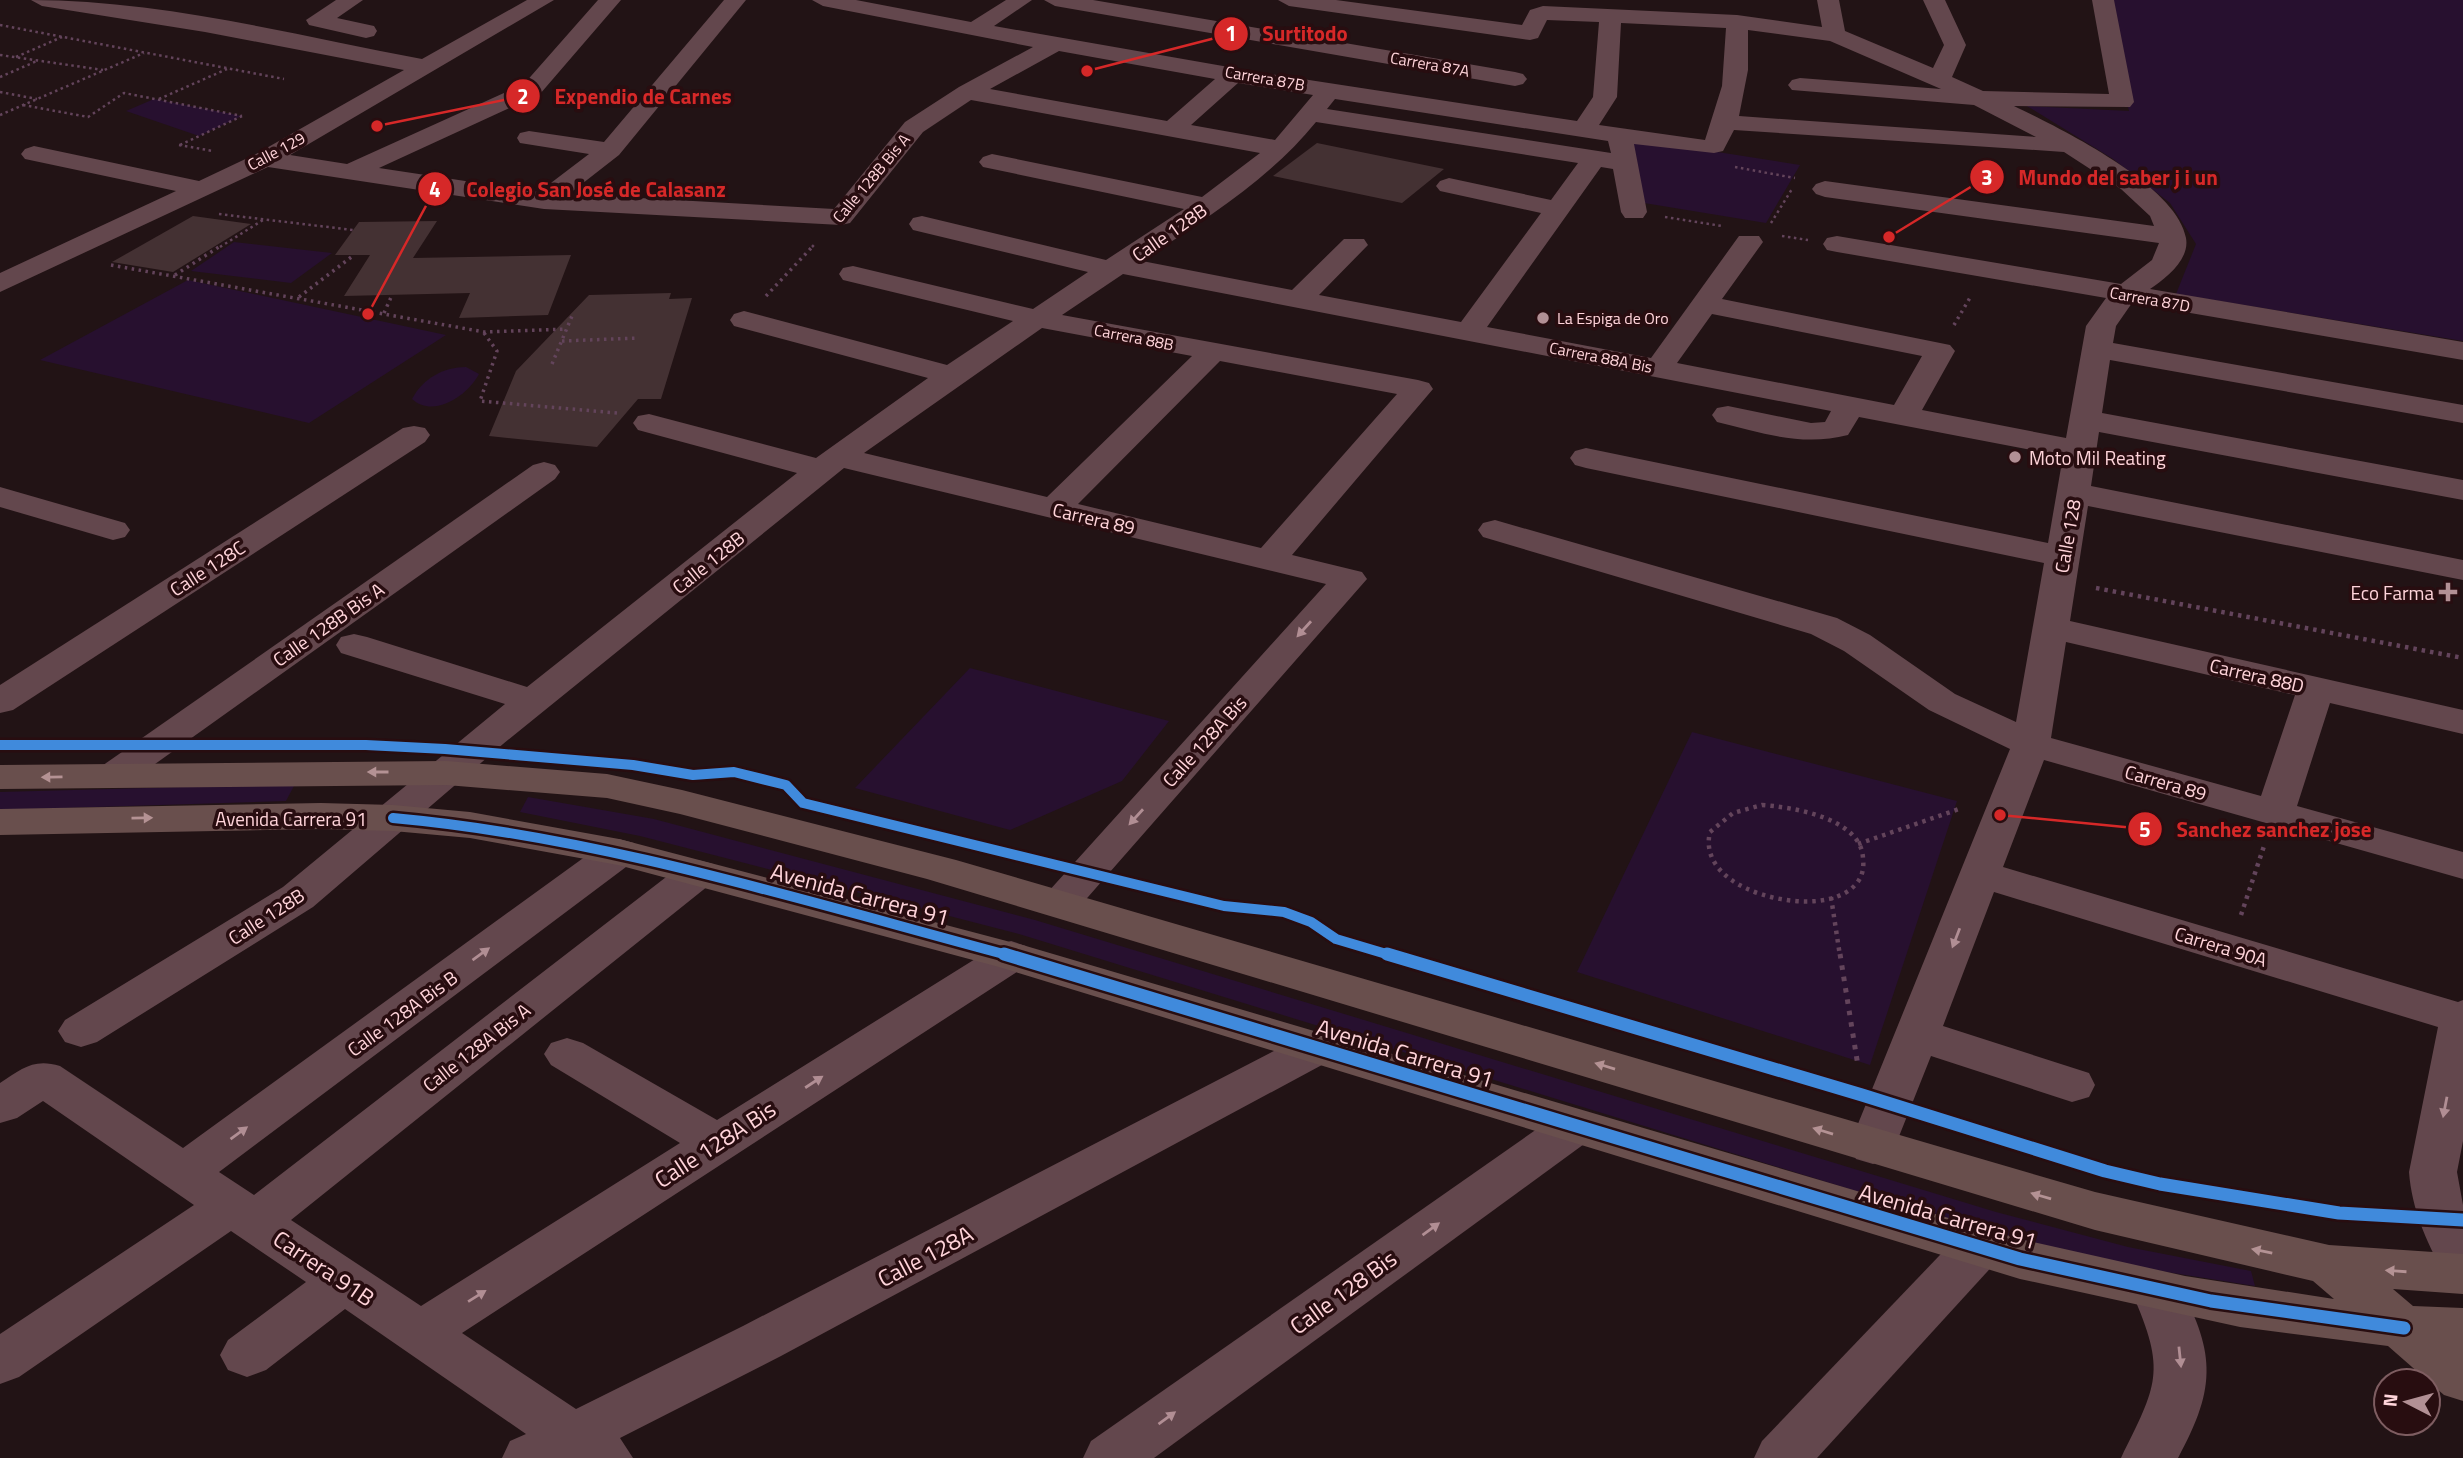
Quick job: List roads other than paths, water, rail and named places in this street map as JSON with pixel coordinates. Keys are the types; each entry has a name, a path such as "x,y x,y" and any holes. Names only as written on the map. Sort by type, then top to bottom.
{"main road":[{"path":"0,777 446,773 569,781 682,802 941,869 2095,1211 2329,1265 2463,1273"},
{"name":"Avenida Carrera 91","path":"6,825 321,816 393,818 470,825 619,852 1011,956 1979,1247 2158,1293 2337,1322 2404,1328 2463,1329"},
{"path":"2329,1265 2463,1379"}],"street":[{"path":"42,0 205,25 426,67"},
{"path":"352,0 317,20 389,36"},
{"name":"Calle 129","path":"0,284 265,159 543,0"},
{"path":"350,172 532,89 610,0"},
{"path":"265,159 544,201 610,150 735,0"},
{"name":"Carrera 87B","path":"823,0 973,30 1619,135 1714,146 1727,122"},
{"path":"973,30 1021,0"},
{"name":"Carrera 87A","path":"1055,0 1516,79"},
{"path":"1289,0 1388,15 1533,24 1610,18 1737,22 1835,34 1983,98 2070,147 2148,195 2166,217 2174,237 1825,189"},
{"path":"1828,0 1835,34"},
{"path":"1934,0 1955,45 1940,78"},
{"path":"1800,85 1983,98 2120,102 2122,101 2103,0"},
{"path":"1300,84 1341,49 1388,15"},
{"path":"1584,129 1605,97 1610,18"},
{"path":"1737,22 1739,46 1727,122 2070,147"},
{"name":"Calle 128B Bis A","path":"544,201 841,217 914,127 967,92 1057,43"},
{"path":"430,44 457,49"},
{"path":"1171,130 1235,74"},
{"name":"Calle 128B","path":"81,1031 298,897 533,701 830,464 952,375 1207,206 1282,149 1331,89"},
{"path":"967,92 1282,149"},
{"path":"1312,114 1625,163"},
{"path":"1619,135 1634,212"},
{"path":"529,138 610,150"},
{"path":"34,155 202,189"},
{"path":"1468,332 1594,159"},
{"path":"992,162 1207,206"},
{"path":"1449,187 1558,209"},
{"name":"Carrera 88A Bis","path":"922,224 1116,268 1298,299 1903,416 2084,435 2463,490"},
{"name":"Calle 128","path":"1873,1146 1876,1099 1918,1035 2031,744 2101,326 2125,295 2157,274 2169,256 2174,237"},
{"path":"1658,369 1704,304 1757,238"},
{"name":"Carrera 87D","path":"1837,244 2463,351"},
{"path":"1298,299 1354,245"},
{"path":"0,261 32,269"},
{"name":"Carrera 88B","path":"853,274 1040,319 1418,389 1270,559"},
{"path":"1704,304 1940,351 1903,416"},
{"path":"744,320 952,375"},
{"path":"2096,349 2463,414"},
{"path":"1055,508 1214,351"},
{"path":"1728,415 1791,429 1829,432 1838,428 1850,405"},
{"name":"Carrera 89","path":"637,418 830,464 1055,508 1350,579"},
{"name":"Calle 128C","path":"0,702 415,435"},
{"path":"1586,458 2061,569"},
{"name":"Calle 128B Bis A","path":"113,776 544,472"},
{"path":"2074,493 2463,570"},
{"path":"0,497 113,530"},
{"name":"Carrera 89","path":"1495,530 1824,626 1857,643 1942,702 2031,744 2463,866"},
{"name":"Calle 128A Bis","path":"1059,904 1350,579"},
{"name":"Carrera 88D","path":"2051,628 2463,722"},
{"path":"354,645 533,701"},
{"path":"2275,813 2316,688"},
{"name":"Calle 128A Bis B","path":"184,1173 619,852"},
{"name":"Calle 128A Bis A","path":"0,1362 243,1213 698,873"},
{"name":"Carrera 90A","path":"1980,874 2463,1018"},
{"name":"Calle 128A Bis","path":"420,1333 1011,956"},
{"path":"2463,1018 2433,1172 2434,1196 2441,1220 2463,1262"},
{"path":"1918,1035 2072,1085"},
{"name":"Calle 128A","path":"570,1451 1317,1048"},
{"path":"567,1054 718,1143"},
{"name":"Carrera 91B","path":"0,1106 43,1078 420,1333 570,1451"},
{"name":"Calle 128 Bis","path":"1111,1458 1574,1127"},
{"path":"1782,1458 1979,1247"},
{"path":"247,1355 344,1281"},
{"path":"2149,1458 2171,1420 2180,1395 2182,1373 2174,1326 2158,1293"}],"place":[{"name":"Surtitodo","path":"1087,71"},
{"name":"Expendio de Carnes","path":"377,126"},
{"name":"Mundo del saber j i un","path":"1889,237"},
{"name":"Colegio San José de Calasanz","path":"368,314"},
{"name":"La Espiga de Oro","path":"1543,318"},
{"name":"Moto Mil Reating","path":"2015,457"},
{"name":"Eco Farma","path":"2448,592"},
{"name":"Sanchez sanchez jose","path":"2000,815"}]}
